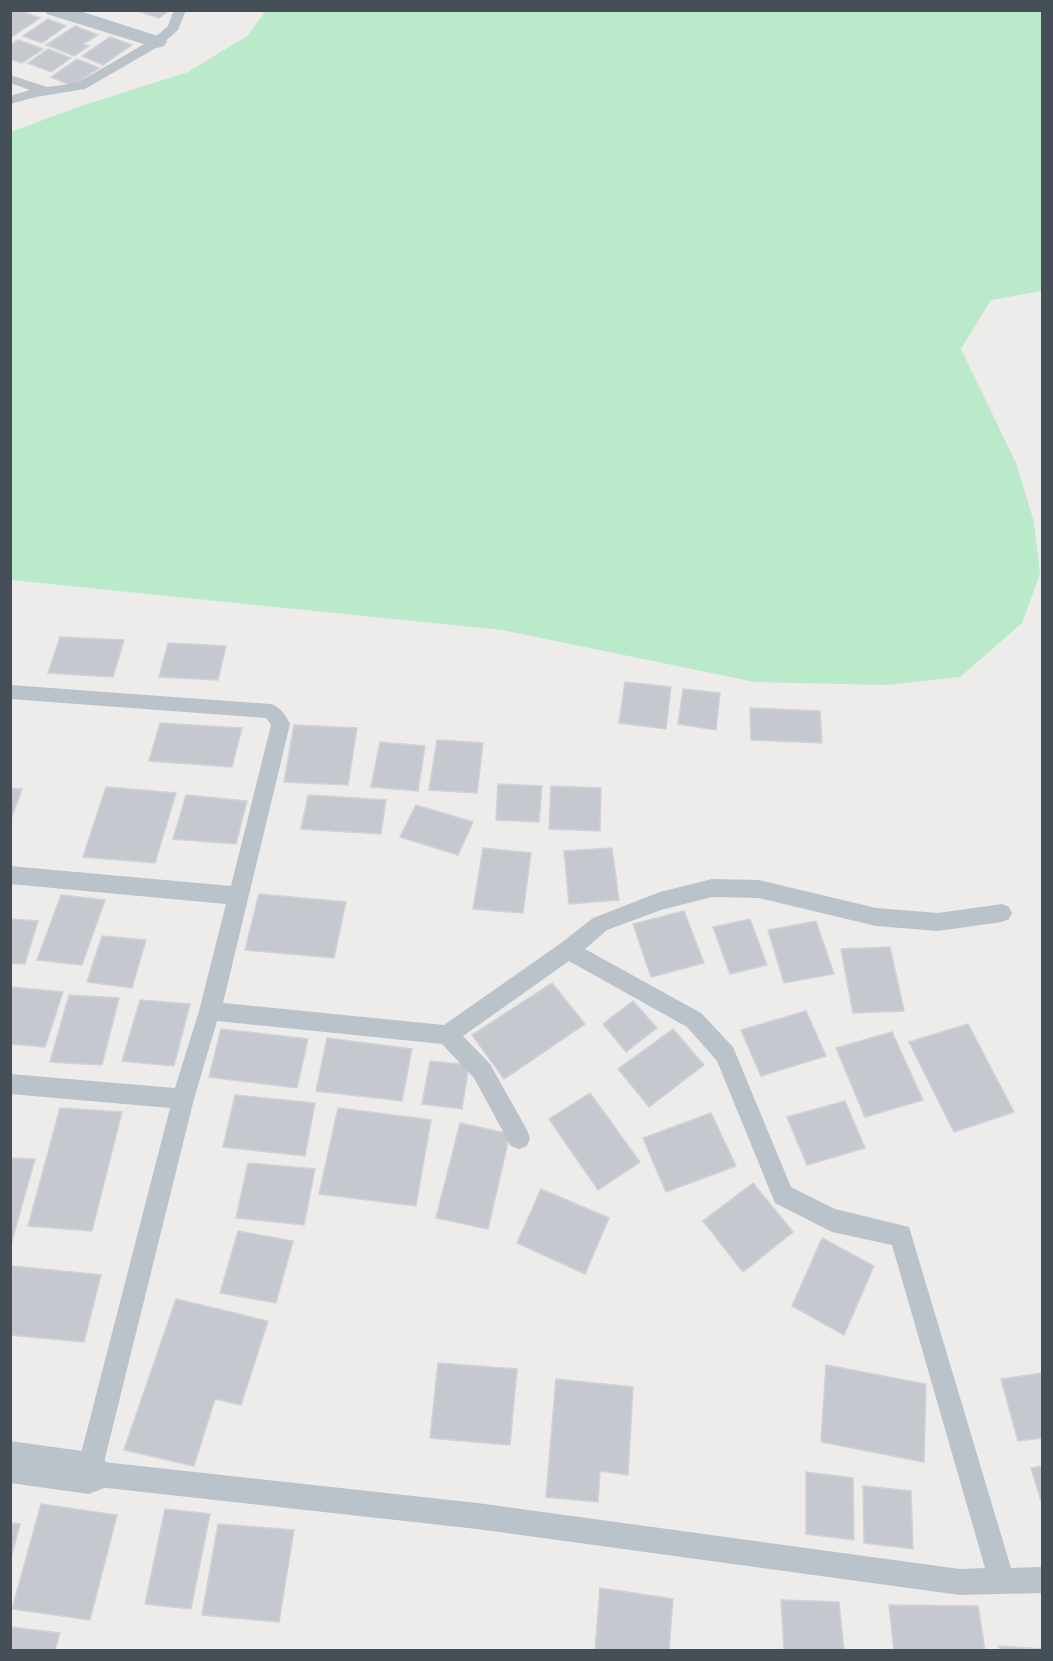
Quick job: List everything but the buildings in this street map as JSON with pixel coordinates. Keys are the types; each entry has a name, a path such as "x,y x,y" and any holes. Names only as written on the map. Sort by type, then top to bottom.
{"street":[{"path":"54,10 157,42"},
{"path":"10,1462 89,1473"}],"lane":[{"path":"10,100 45,91 80,86 157,42 174,27 180,10"},
{"path":"10,79 45,91"},
{"path":"10,692 271,711 281,724 210,1011 183,1100 89,1473 477,1516 960,1581 1042,1580"},
{"path":"10,875 239,896"},
{"path":"447,1035 568,950 600,924 660,901 712,888 759,889 876,917 938,922 1002,913"},
{"path":"568,950 694,1020 725,1054 783,1195 832,1220 901,1235 1002,1580"},
{"path":"210,1011 447,1035 482,1071 519,1138"},
{"path":"10,1084 183,1100"}],"green space":[{"path":"266,11 1042,11 1042,291 991,300 961,349 1016,463 1034,522 1040,574 1022,623 960,677 887,685 755,682 502,630 11,580 11,132 78,107 188,72 247,36"}]}
